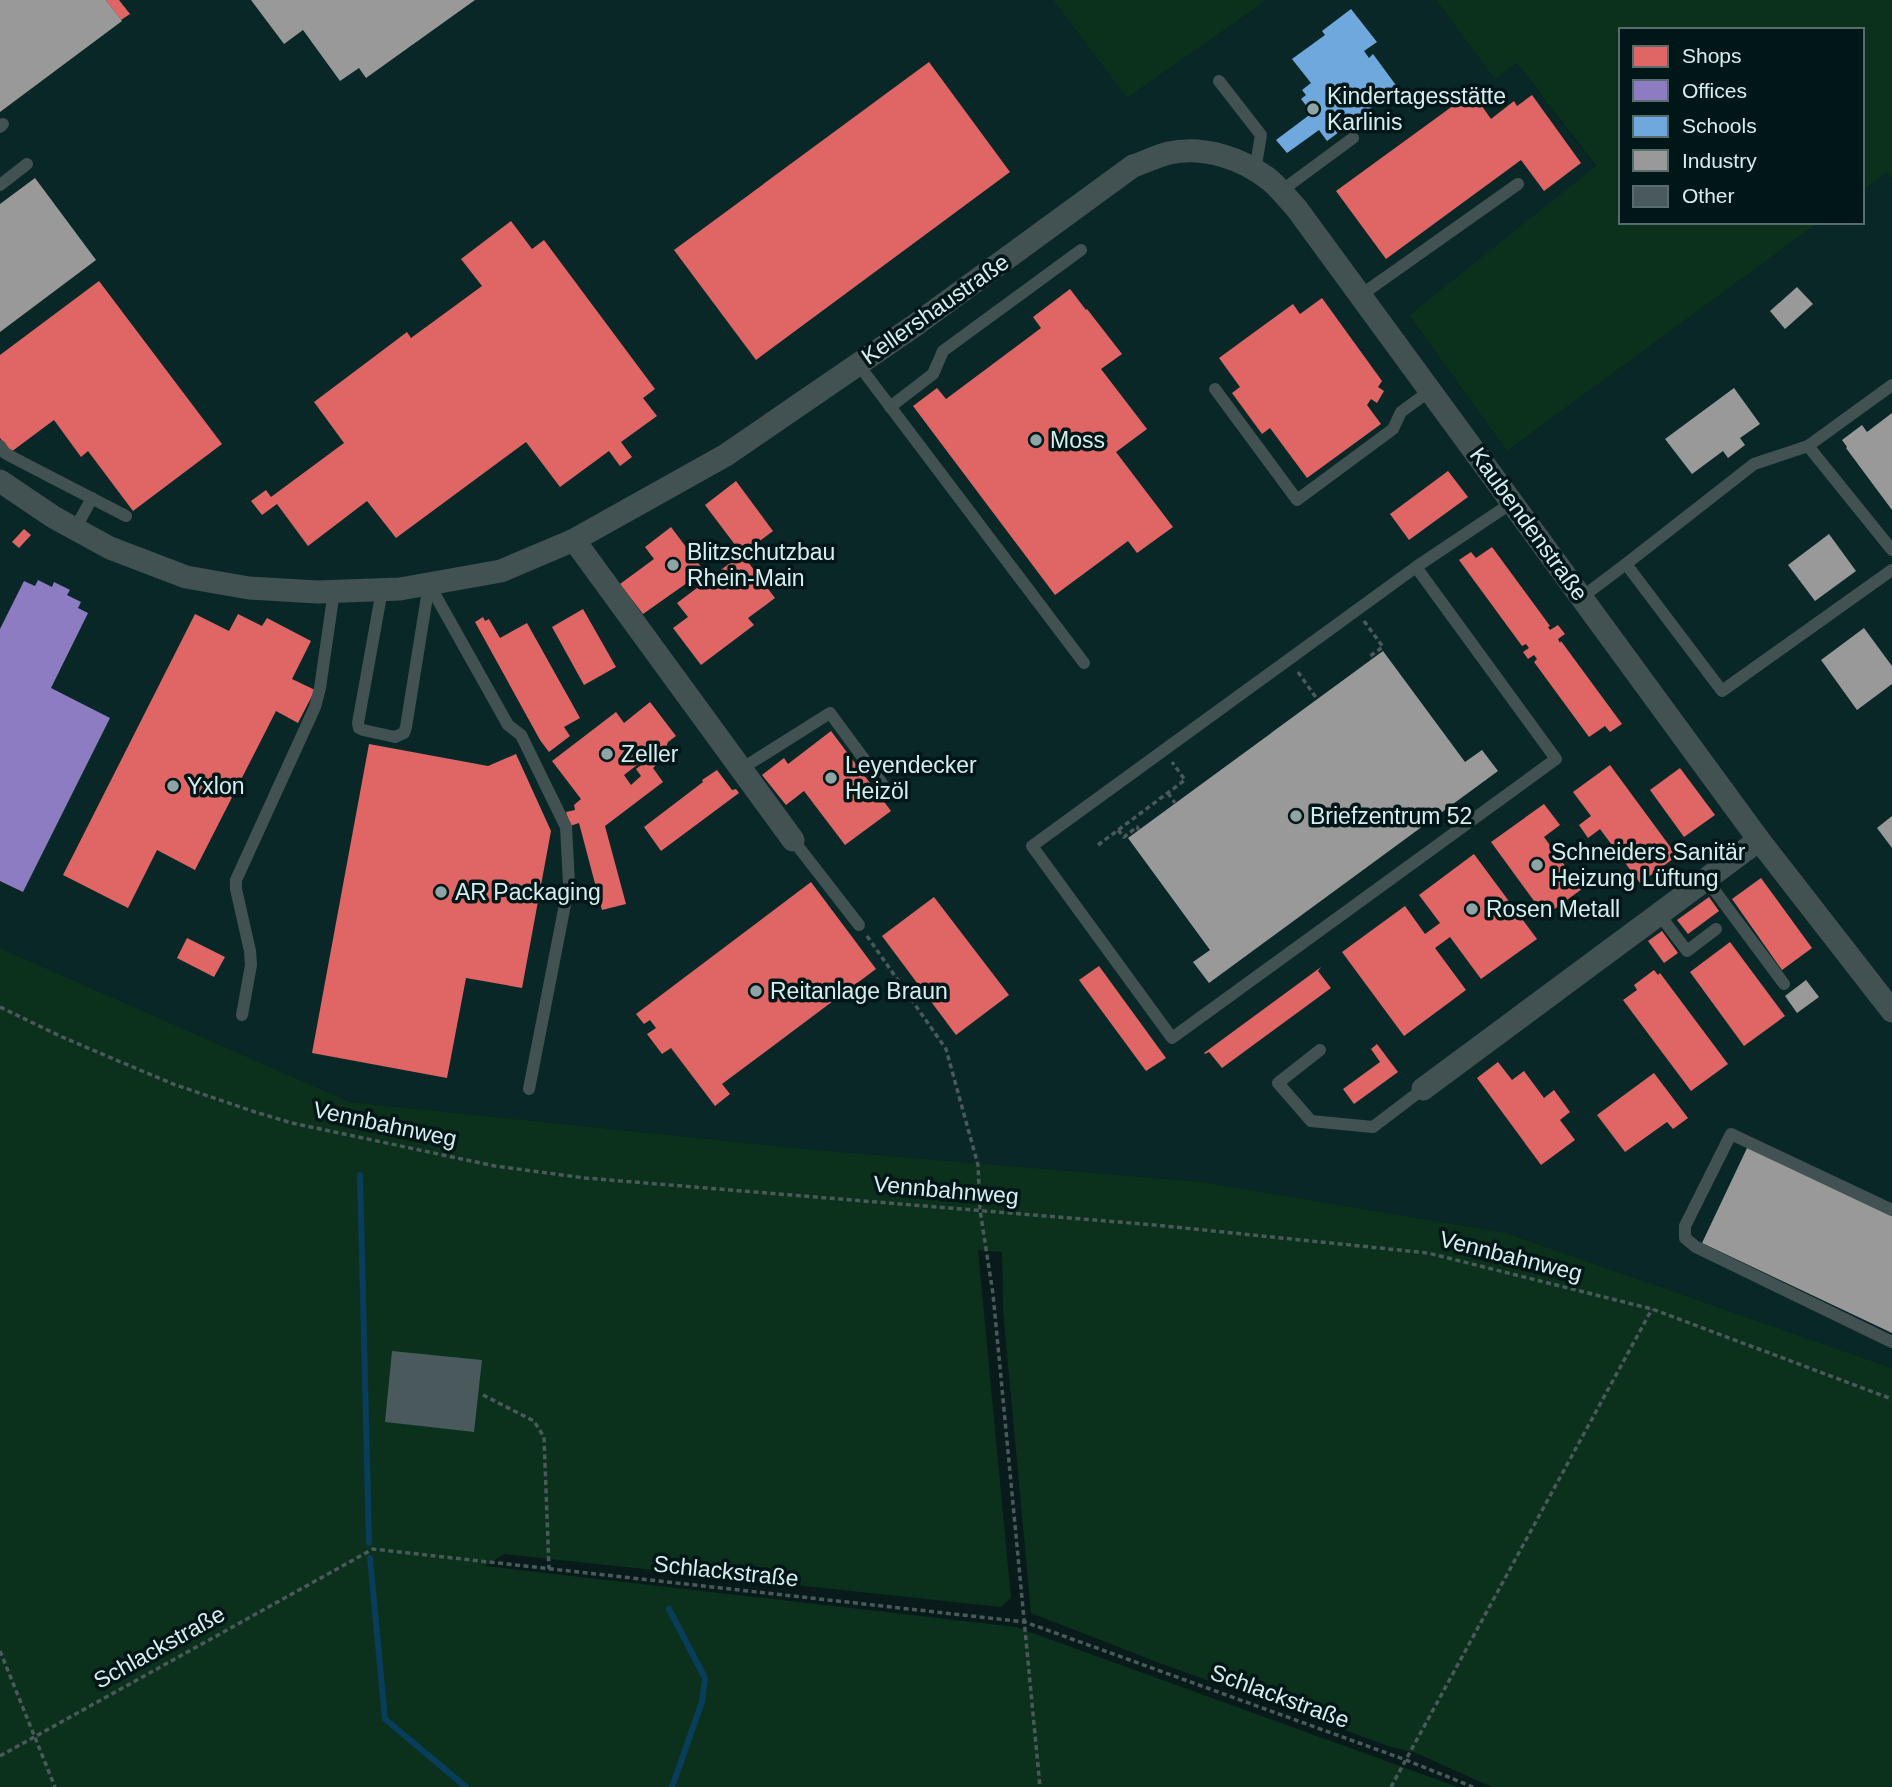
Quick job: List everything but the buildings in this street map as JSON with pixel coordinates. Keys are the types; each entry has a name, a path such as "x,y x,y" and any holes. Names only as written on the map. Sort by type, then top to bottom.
{"street":[{"name":"Kellershaustraße","path":"0,481 110,548 186,577 249,588 317,592 400,589 501,571 574,540 726,455 914,326 1133,166 1170,153 1206,151 1241,162 1255,170 1270,180 1297,209"},
{"name":"Kaubendenstraße","path":"1297,209 1759,840 1892,1011"},
{"path":"574,540 793,840"},
{"path":"1423,1089 1759,840"}],"lane":[{"path":"1219,81 1261,135 1255,170"},
{"path":"1281,191 1353,138"},
{"path":"0,185 27,164"},
{"path":"1360,295 1518,184"},
{"path":"890,407 933,374 943,351 1081,250"},
{"path":"858,364 1084,663"},
{"path":"1582,597 1755,464 1808,446 1892,384"},
{"path":"1215,389 1297,500 1393,429 1401,412 1431,390"},
{"path":"0,446 5,453 126,516"},
{"path":"1808,446 1892,550"},
{"path":"75,529 92,498"},
{"path":"1416,567 1556,759 1172,1038 1032,846 1416,567 1513,502"},
{"path":"1626,564 1722,691 1892,570"},
{"path":"382,590 358,723 363,730 395,737 404,733 406,727 429,584"},
{"path":"429,584 508,725 521,735 566,827 569,884 529,1089"},
{"path":"243,1015 251,965 236,880 315,706 322,679 334,591"},
{"path":"741,769 830,712 886,789"},
{"path":"793,840 859,925"},
{"path":"1706,879 1784,984"},
{"path":"1659,914 1688,951 1716,929"},
{"path":"1320,1050 1278,1083 1311,1121 1373,1127 1423,1089"},
{"path":"1892,1210 1731,1134 1685,1226 1685,1238 1696,1247 1892,1342"}],"path":[{"path":"1356,611 1383,647 1370,656 1372,659"},
{"path":"1290,659 1317,699"},
{"path":"1098,845 1185,780 1164,750"},
{"path":"1168,793 1175,803"},
{"path":"1118,830 1124,837 1137,827 1139,830"},
{"path":"859,925 946,1049 978,1165 980,1210 993,1294 1040,1787"},
{"name":"Vennbahnweg","path":"0,1007 62,1038 255,1112 292,1123 495,1166 585,1178 1155,1225 1428,1253 1652,1309 1892,1399"},
{"path":"1391,1787 1652,1309"},
{"path":"483,1395 534,1421 544,1437 549,1569"},
{"name":"Schlackstraße","path":"0,1755 373,1549 1025,1622 1406,1760 1473,1787"},
{"path":"0,1651 55,1787"}],"shaded area":[{"path":"0,0 1053,0 1127,98 1267,0 1436,0 1495,78 1517,63 1596,167 1409,315 1507,451 1816,224 1864,224 1864,190 1887,173 1892,179 1892,1368 1506,1233 1203,1182 816,1150 350,1102 0,948"}],"green space":[{"path":"1053,0 1267,0 1127,98"},
{"path":"1436,0 1892,0 1892,179 1887,173 1864,190 1864,28 1619,28 1619,224 1816,224 1507,451 1409,315 1596,166 1517,63 1495,79"},
{"path":"0,948 350,1102 816,1150 1203,1182 1506,1233 1892,1368 1892,1787 1492,1787 1416,1753 1391,1747 1162,1664 1031,1613 1003,1310 1002,1252 978,1250 1011,1598 1001,1607 504,1554 485,1566 1016,1627 1458,1787 0,1787"}],"waterway":[{"path":"360,1175 369,1543"},
{"path":"370,1558 385,1719 466,1787"},
{"path":"669,1609 705,1678 702,1702 672,1787"}],"place":[{"name":"Kindertagesstätte Karlinis","path":"1313,109"},
{"name":"Moss","path":"1036,440"},
{"name":"Blitzschutzbau Rhein-Main","path":"673,565"},
{"name":"Zeller","path":"607,754"},
{"name":"Leyendecker Heizöl","path":"831,778"},
{"name":"Yxlon","path":"173,786"},
{"name":"Briefzentrum 52","path":"1296,816"},
{"name":"Schneiders Sanitär Heizung Lüftung","path":"1537,865"},
{"name":"AR Packaging","path":"441,892"},
{"name":"Rosen Metall","path":"1472,909"},
{"name":"Reitanlage Braun","path":"756,991"}]}
